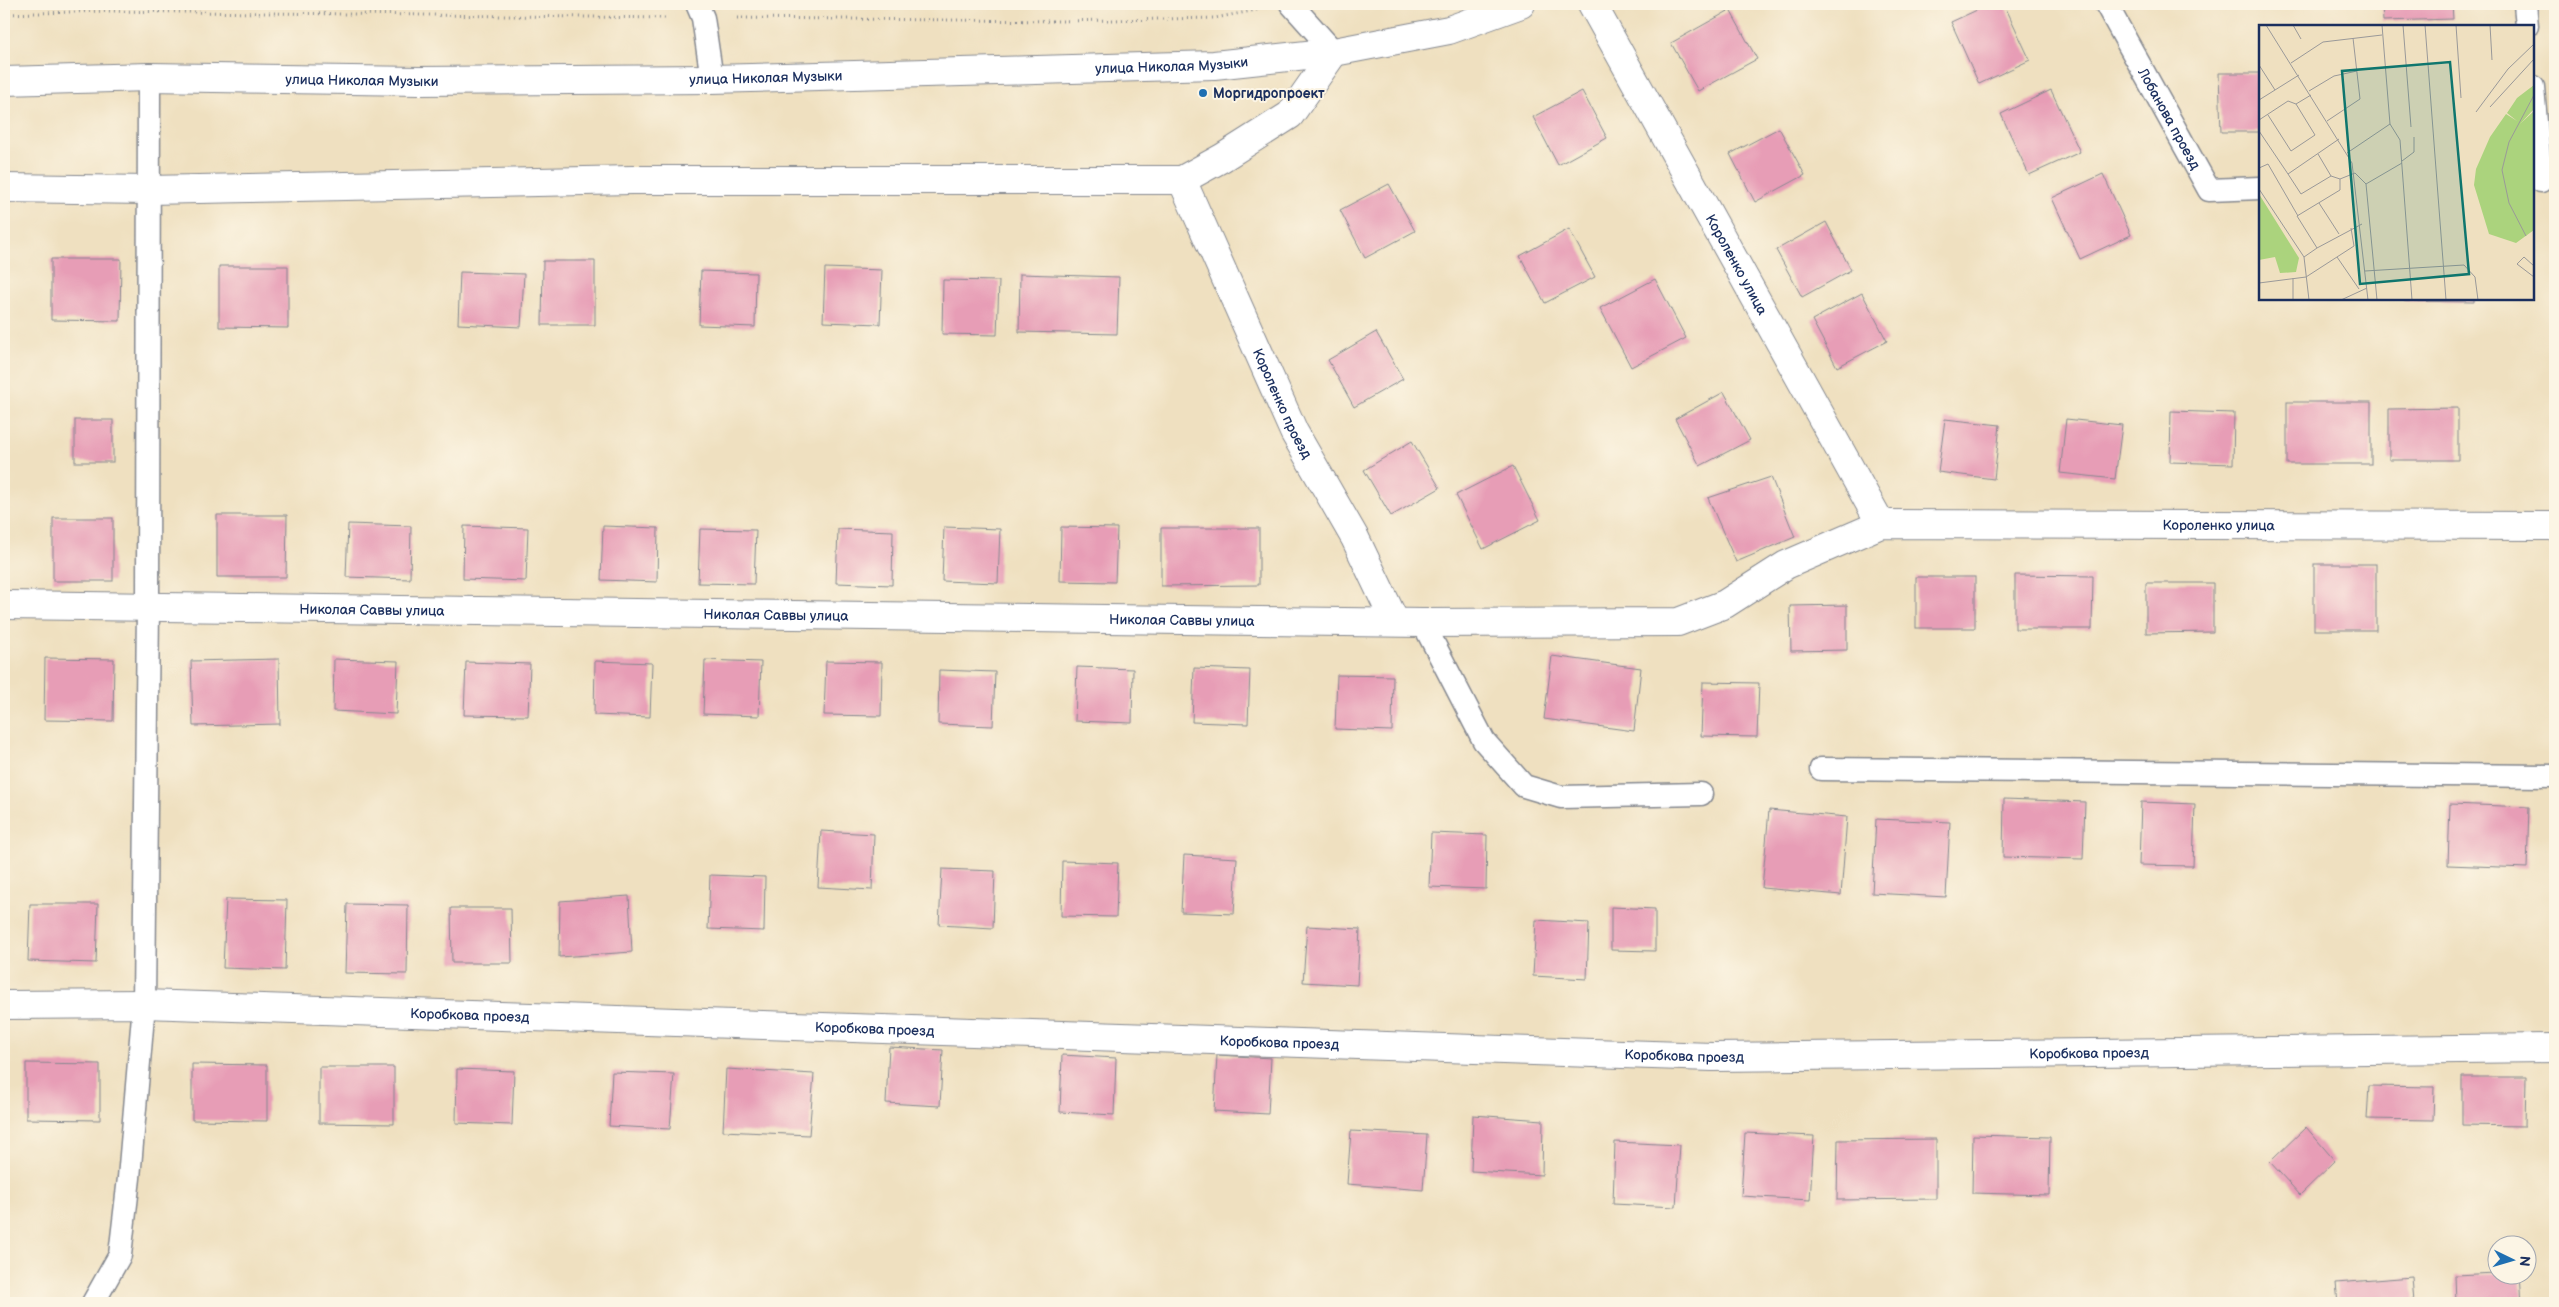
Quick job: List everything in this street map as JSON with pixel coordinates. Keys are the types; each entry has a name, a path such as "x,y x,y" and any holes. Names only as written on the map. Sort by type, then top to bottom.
{"street":[{"name":"улица Николая Музыки","path":"4,81 149,77 419,81 712,79 1214,65 1334,52 1449,30 1522,4"},
{"name":"Короленко улица","path":"1592,4 1881,524"},
{"path":"4,188 148,190 632,180 1182,180 1222,158 1290,114 1334,52"},
{"name":"Короленко проезд","path":"1182,180 1294,432 1355,538 1395,622"},
{"name":"Короленко улица","path":"1550,622 1678,622 1725,604 1786,565 1881,524 2555,526"},
{"name":"Николая Саввы улица","path":"4,605 1423,623 1550,622"},
{"name":"Коробкова проезд","path":"4,1005 144,1004 1712,1057 2555,1048"}],"lane":[{"path":"1291,4 1334,52"},
{"name":"Лобанова проезд","path":"2106,4 2209,190 2259,188"},
{"path":"2525,4 2527,25"},
{"path":"700,11 712,79"},
{"path":"93,1303 120,1255 129,1178 144,1004 148,606 149,77"},
{"path":"2534,96 2543,181"},
{"path":"1423,623 1484,741 1524,786 1561,797 1701,794"},
{"path":"1821,769 2555,776"}],"path":[{"path":"4,14 106,11 700,11 1059,21 1205,18 1291,4"}],"building":[{"path":"1990,4 2004,4 2030,60 1979,84 1951,22"},
{"path":"2382,4 2452,4 2453,19 2383,21"},
{"path":"1730,10 1757,59 1698,91 1671,43"},
{"path":"2219,73 2259,73 2259,132 2221,132"},
{"path":"2051,90 2080,152 2029,175 2001,114"},
{"path":"1582,91 1607,138 1558,165 1533,117"},
{"path":"1779,128 1805,175 1755,202 1730,154"},
{"path":"2103,174 2131,235 2080,259 2052,198"},
{"path":"1389,184 1415,231 1365,258 1340,210"},
{"path":"1826,222 1851,270 1802,297 1776,250"},
{"path":"1569,229 1595,277 1545,303 1520,256"},
{"path":"51,259 121,259 120,321 51,320"},
{"path":"543,261 595,261 595,325 542,325"},
{"path":"219,266 288,266 288,328 219,327"},
{"path":"825,268 882,270 880,324 823,322"},
{"path":"701,271 756,273 755,327 699,325"},
{"path":"460,272 524,274 521,327 458,324"},
{"path":"1020,274 1119,277 1117,334 1019,332"},
{"path":"1655,279 1686,338 1631,367 1600,308"},
{"path":"943,280 999,281 997,335 942,334"},
{"path":"1862,293 1887,341 1837,367 1812,320"},
{"path":"2474,300 2474,302 2404,301"},
{"path":"1376,332 1403,379 1354,407 1328,360"},
{"path":"1724,392 1750,440 1700,466 1675,419"},
{"path":"2287,402 2371,402 2371,464 2287,464"},
{"path":"2458,408 2458,460 2389,460 2389,409"},
{"path":"2171,411 2234,413 2233,464 2170,462"},
{"path":"1945,419 2000,425 1994,479 1938,472"},
{"path":"2066,419 2122,425 2115,479 2060,473"},
{"path":"75,420 113,420 113,462 75,462"},
{"path":"1412,441 1440,488 1391,516 1364,470"},
{"path":"1513,466 1540,520 1483,549 1456,495"},
{"path":"1771,477 1795,537 1736,562 1708,498"},
{"path":"217,515 287,515 286,577 217,577"},
{"path":"53,518 113,518 113,581 53,581"},
{"path":"348,524 411,526 410,579 346,577"},
{"path":"464,526 528,528 526,581 463,579"},
{"path":"603,526 658,528 657,582 601,580"},
{"path":"944,527 1000,529 998,583 942,581"},
{"path":"1061,527 1117,528 1115,582 1060,581"},
{"path":"1161,528 1259,528 1259,585 1161,586"},
{"path":"700,529 756,530 754,584 698,583"},
{"path":"838,529 893,531 892,585 836,583"},
{"path":"2314,564 2376,564 2376,630 2314,630"},
{"path":"2015,575 2093,576 2092,629 2015,629"},
{"path":"1916,577 1975,577 1975,628 1916,628"},
{"path":"2146,583 2213,583 2213,632 2146,633"},
{"path":"1847,605 1847,650 1791,651 1790,606"},
{"path":"1552,656 1641,668 1634,731 1544,719"},
{"path":"45,658 114,659 113,721 44,720"},
{"path":"279,659 280,724 193,726 191,661"},
{"path":"334,659 398,661 396,714 333,711"},
{"path":"705,660 761,662 759,716 703,714"},
{"path":"595,661 652,663 650,717 594,715"},
{"path":"826,661 882,662 881,716 824,715"},
{"path":"466,662 530,664 528,716 464,715"},
{"path":"1077,667 1133,669 1132,723 1075,721"},
{"path":"1194,668 1250,670 1248,724 1192,722"},
{"path":"939,670 995,672 993,726 938,724"},
{"path":"1337,675 1393,676 1392,731 1335,729"},
{"path":"1703,682 1759,683 1757,737 1701,736"},
{"path":"2004,799 2085,802 2083,859 2003,857"},
{"path":"2141,802 2195,804 2193,866 2139,865"},
{"path":"2450,804 2529,807 2527,868 2448,865"},
{"path":"1769,810 1847,817 1841,895 1762,888"},
{"path":"1876,819 1950,822 1946,897 1872,893"},
{"path":"821,831 874,834 872,890 818,887"},
{"path":"1431,833 1487,835 1486,889 1429,887"},
{"path":"1184,855 1237,858 1234,914 1181,912"},
{"path":"1062,861 1118,863 1116,917 1061,916"},
{"path":"942,869 995,871 993,928 939,925"},
{"path":"710,875 765,877 764,931 708,929"},
{"path":"629,896 632,952 559,957 560,901"},
{"path":"226,899 287,900 285,970 223,968"},
{"path":"30,904 98,904 96,963 28,961"},
{"path":"347,904 408,905 407,974 345,973"},
{"path":"1611,907 1655,909 1655,951 1611,950"},
{"path":"451,908 511,908 512,963 452,963"},
{"path":"1536,920 1589,923 1587,979 1533,976"},
{"path":"1307,926 1360,929 1357,985 1303,982"},
{"path":"889,1047 943,1050 940,1106 886,1103"},
{"path":"1062,1055 1116,1058 1114,1115 1060,1112"},
{"path":"1217,1055 1271,1058 1268,1114 1214,1111"},
{"path":"26,1063 100,1064 100,1120 26,1119"},
{"path":"192,1064 267,1065 267,1121 192,1120"},
{"path":"319,1067 394,1067 394,1124 319,1123"},
{"path":"457,1069 514,1071 512,1125 456,1123"},
{"path":"726,1069 814,1074 809,1135 723,1131"},
{"path":"612,1072 674,1074 670,1129 609,1126"},
{"path":"2462,1077 2526,1077 2525,1126 2462,1125"},
{"path":"2369,1086 2434,1087 2433,1120 2367,1119"},
{"path":"1473,1115 1543,1120 1542,1175 1471,1171"},
{"path":"2306,1127 2335,1161 2300,1195 2270,1162"},
{"path":"1351,1131 1427,1135 1423,1190 1347,1184"},
{"path":"1745,1133 1814,1136 1810,1200 1741,1196"},
{"path":"1973,1135 2050,1137 2049,1195 1972,1193"},
{"path":"1936,1139 1936,1199 1837,1200 1838,1140"},
{"path":"1615,1142 1680,1145 1676,1207 1613,1204"},
{"path":"2486,1273 2486,1284 2521,1284 2522,1303 2456,1303 2455,1275"},
{"path":"2412,1277 2414,1303 2338,1303 2336,1283"}],"place":[{"name":"Моргидропроект","path":"1203,93"}]}
